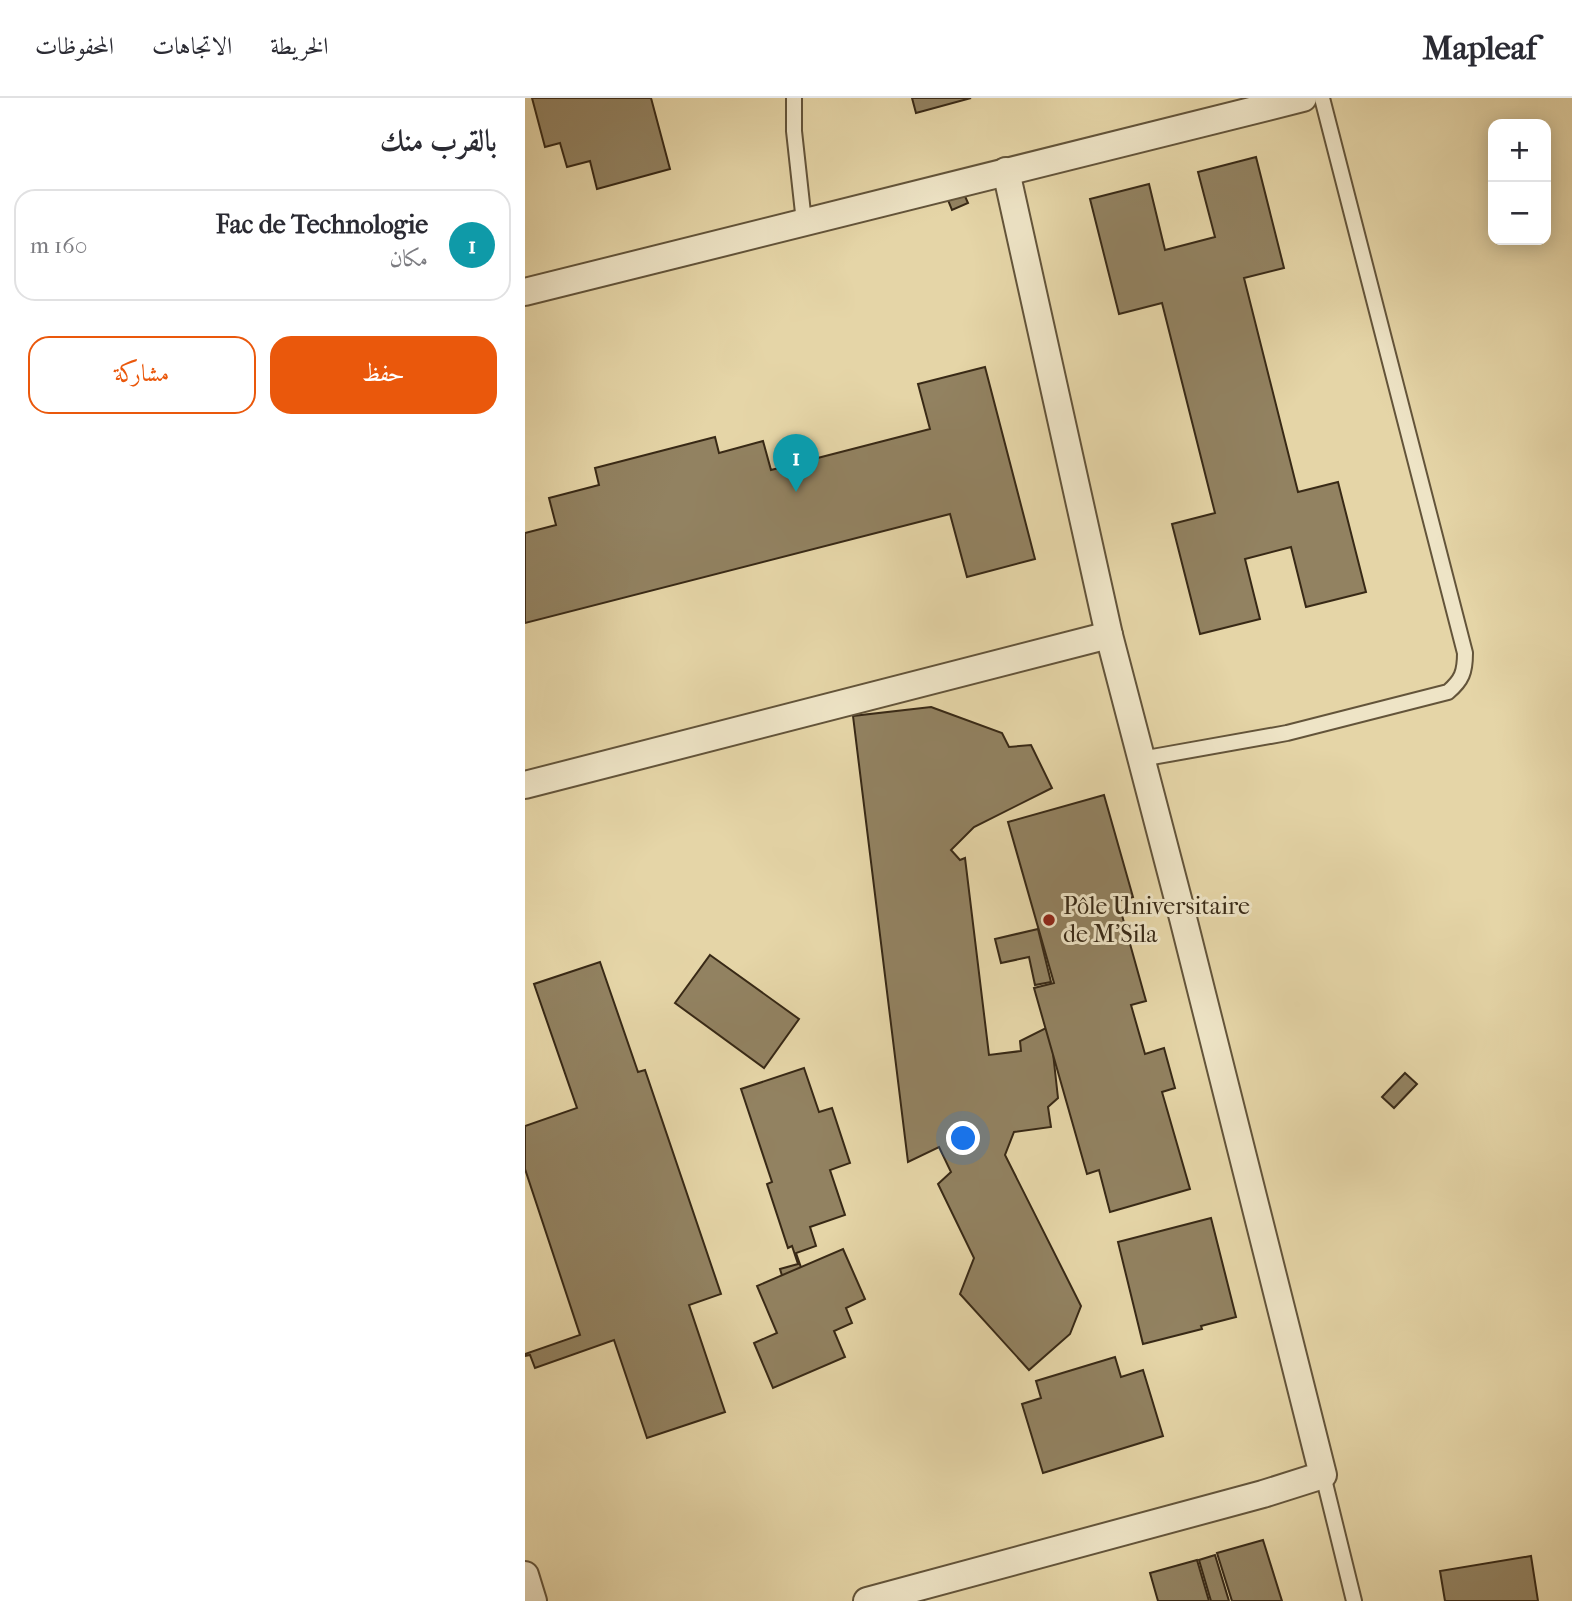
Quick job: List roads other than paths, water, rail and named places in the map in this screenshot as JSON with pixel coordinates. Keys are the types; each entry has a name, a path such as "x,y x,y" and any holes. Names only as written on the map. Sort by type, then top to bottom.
{"street":[{"path":"525,292 1303,98"},
{"path":"867,1601 1249,1498 1324,1475 1108,635 1006,171"},
{"path":"525,785 1108,635"},
{"path":"525,1575 533,1601"}],"lane":[{"path":"794,98 794,131 804,222"},
{"path":"1141,759 1287,733 1448,692 1460,682 1465,671 1465,653 1322,98"},
{"path":"1324,1475 1354,1601"}],"place":[{"name":"Fac de Technologie","path":"796,492"},
{"name":"Pôle Universitaire de M'Sila","path":"1049,920"}]}
